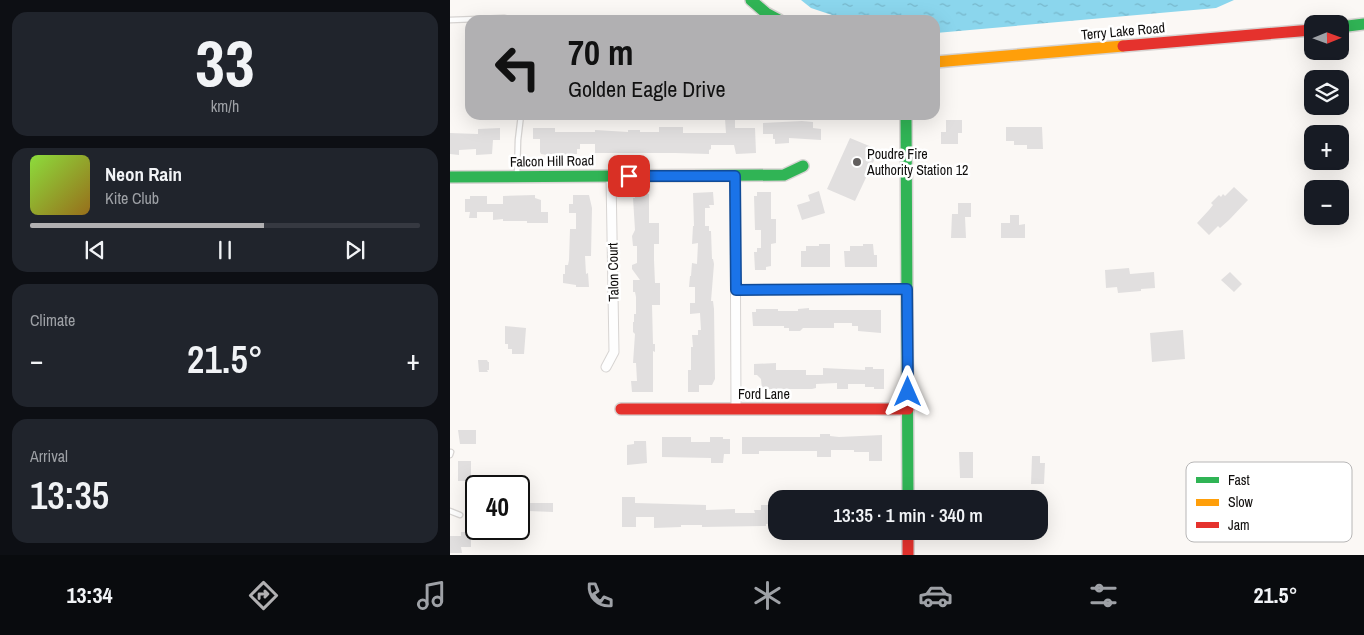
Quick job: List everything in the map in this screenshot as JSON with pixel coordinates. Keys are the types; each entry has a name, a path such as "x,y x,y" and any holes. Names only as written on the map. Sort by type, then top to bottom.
{"street":[{"path":"751,0 770,15"},
{"path":"1349,26 1364,24"},
{"name":"Terry Lake Road","path":"940,62 1304,31"},
{"path":"906,120 908,490"},
{"name":"Falcon Hill Road","path":"450,177 784,175 802,166"},
{"name":"Talon Court","path":"606,367 614,352 611,176"},
{"path":"735,176 736,408"},
{"path":"736,290 907,289"},
{"name":"Ford Lane","path":"621,409 908,409"},
{"path":"908,540 908,555"}],"lane":[{"path":"450,20 465,19"},
{"path":"518,176 518,140 520,120"},
{"path":"450,511 460,515"}],"water":[{"path":"801,0 1234,0 1216,8 940,33 940,15 832,15 811,8"}],"building":[{"path":"725,120 735,120 735,128 755,128 756,153 736,154 734,145 711,145 709,154 595,153 595,144 580,144 577,154 547,155 540,152 540,139 533,139 533,128 555,128 555,132 595,132 595,130 628,132 628,130 640,130 640,132 659,132 659,127 683,127 683,133 726,133"},
{"path":"946,120 962,120 962,133 958,133 958,144 941,144 941,132 946,132"},
{"path":"813,122 813,128 821,129 821,140 789,138 789,143 775,144 773,134 763,134 763,123"},
{"path":"1006,127 1042,127 1043,149 1027,149 1027,145 1014,145 1014,141 1006,141"},
{"path":"500,128 500,140 493,140 492,154 476,155 476,149 459,150 459,155 450,154 450,133 478,134 478,129"},
{"name":"Poudre Fire Authority Station 12","path":"850,138 879,150 855,201 827,189"},
{"path":"1234,187 1248,200 1229,220 1220,228 1218,226 1209,235 1197,223 1219,195 1221,197 1223,194 1225,196"},
{"path":"819,191 825,213 802,220 797,205 810,201 808,195"},
{"path":"713,192 714,205 709,205 710,208 705,208 705,226 709,226 709,231 711,231 712,259 714,264 711,301 713,301 714,309 715,379 712,385 699,385 699,392 688,392 688,370 691,370 691,347 693,347 692,335 698,335 698,330 701,330 700,313 690,314 690,303 695,303 695,287 689,287 690,276 692,263 697,264 698,243 692,244 694,226 693,193"},
{"path":"757,192 771,192 771,219 776,219 776,243 771,244 771,266 766,267 766,270 755,270 754,252 757,252 757,248 761,248 761,230 755,230 754,196 757,196"},
{"path":"635,194 649,194 649,223 659,223 659,244 654,244 655,283 660,283 660,305 652,305 653,344 655,344 655,352 653,351 653,392 632,392 631,381 637,381 636,363 633,363 635,334 633,332 633,322 634,314 636,314 636,297 635,292 633,292 633,280 640,280 632,269 632,265 637,263 637,246 633,246 632,236 635,230 633,198 635,198"},
{"path":"535,195 535,198 541,200 541,212 548,212 548,223 503,221 503,219 493,220 493,212 477,212 477,218 469,218 470,212 465,212 465,199 470,199 470,196 487,196 487,204 503,204 503,196"},
{"path":"573,195 589,195 592,208 591,256 585,256 589,287 576,287 576,285 563,283 565,265 568,265 569,260 570,229 576,229 576,213 569,213 569,204 573,204"},
{"path":"958,203 971,203 971,217 965,217 966,238 951,238 952,214 958,214"},
{"path":"1010,215 1019,215 1019,225 1025,224 1025,238 1001,238 1001,223 1010,223"},
{"path":"819,244 830,244 830,267 801,267 801,251 806,251 806,246 819,246"},
{"path":"863,244 873,244 874,255 877,255 877,267 845,267 844,251 850,251 850,246 863,246"},
{"path":"1129,268 1130,274 1154,272 1155,288 1118,293 1117,287 1106,288 1105,270"},
{"path":"1230,272 1242,284 1234,292 1221,280"},
{"path":"809,308 809,310 881,310 881,333 858,331 858,326 852,326 852,323 834,323 834,328 803,328 800,331 789,331 789,328 784,328 784,326 753,326 752,312 756,312 756,309 798,311 798,309"},
{"path":"505,326 526,328 524,354 512,354 512,349 508,349 508,344 505,344"},
{"path":"1183,330 1185,359 1152,362 1150,333"},
{"path":"478,360 487,360 489,362 488,372 479,372"},
{"path":"776,363 776,370 806,370 806,375 823,375 823,368 865,370 865,367 873,367 873,369 884,369 884,389 865,387 865,384 848,384 848,389 837,389 837,383 816,384 816,388 812,389 762,389 761,379 754,375 754,364"},
{"path":"458,430 476,430 476,444 460,444"},
{"path":"820,434 830,434 830,436 839,437 882,435 882,461 869,461 869,452 854,452 854,450 831,450 831,457 817,457 817,451 759,451 759,454 742,454 742,437 820,437"},
{"path":"662,437 691,437 691,442 710,442 710,437 723,437 723,439 730,439 730,454 724,454 723,463 711,463 711,458 662,457"},
{"path":"634,441 646,441 647,463 627,465 627,445 634,444"},
{"path":"959,452 973,452 973,478 960,478"},
{"path":"1032,456 1040,456 1040,463 1045,463 1044,484 1031,484"},
{"path":"458,461 471,461 471,475 465,475 465,481 458,481"},
{"path":"622,497 635,497 635,503 706,505 706,510 735,509 735,513 755,513 754,510 761,510 761,505 768,505 768,524 766,526 702,527 702,525 681,525 681,527 654,528 654,517 636,517 636,527 622,527"},
{"path":"530,503 553,503 553,512 530,511"},
{"path":"461,532 465,532 465,540 471,540 471,547 461,547 462,553 450,553 450,536 461,536"}],"traffic: fast":[{"path":"751,0 770,15"},
{"path":"1349,26 1364,24"},
{"path":"906,120 908,490"},
{"path":"450,177 784,175 803,166"}],"traffic: slow":[{"path":"940,62 1123,46"}],"traffic: jam":[{"path":"1123,46 1304,31"},
{"path":"621,409 908,409"},
{"path":"908,540 908,555"}],"place":[{"name":"Poudre Fire Authority Station 12","path":"857,162"}],"route":[{"path":"629,176 735,176 736,290 907,289 908,392"}]}
